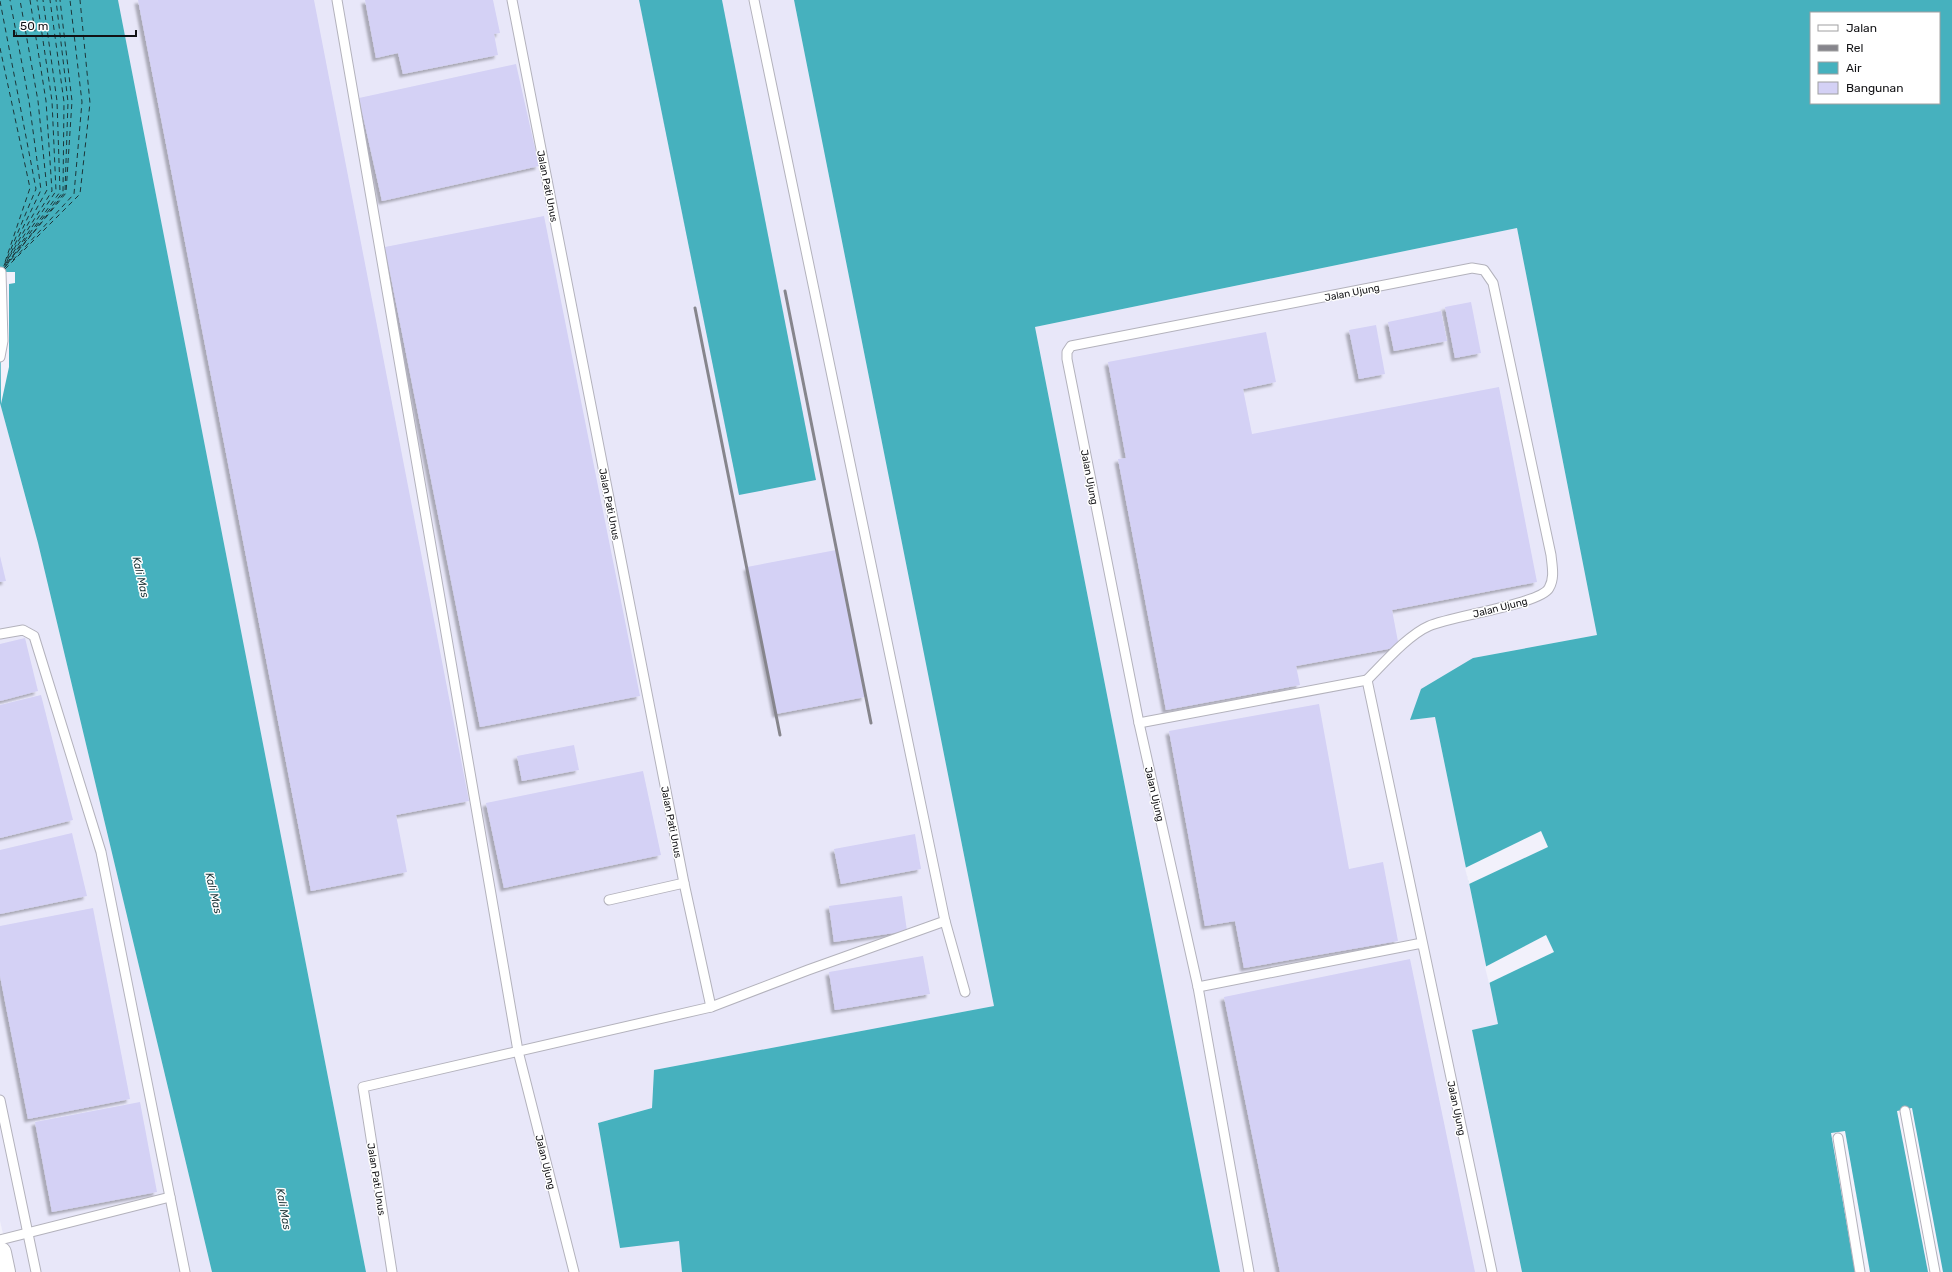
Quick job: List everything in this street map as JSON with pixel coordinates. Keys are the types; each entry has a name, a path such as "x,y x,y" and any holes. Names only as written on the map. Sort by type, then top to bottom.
{"lane":[{"name":"Jalan Ujung","path":"337,0 518,1051 574,1272"},
{"name":"Jalan Pati Unus","path":"512,0 684,883 711,1007"},
{"path":"754,0 945,922 965,992"},
{"name":"Jalan Ujung","path":"1248,1272 1198,987 1139,723 1067,359 1067,352 1070,346 1472,268 1484,270 1492,283 1550,555 1553,574 1550,588 1542,595 1528,601 1492,608 1428,626 1407,642 1367,680 1492,1272"},
{"path":"0,357 3,341 1,272"},
{"path":"0,634 22,630 34,636 96,837 102,860 185,1272"},
{"path":"1139,723 1367,680"},
{"path":"609,900 684,883"},
{"path":"518,1051 711,1007 945,922"},
{"path":"1198,987 1422,943"},
{"name":"Jalan Pati Unus","path":"392,1272 363,1086 518,1051"},
{"path":"0,1100 30,1234 36,1272"},
{"path":"1905,1111 1935,1272"},
{"path":"1838,1138 1860,1272"},
{"path":"1,1258 30,1234 170,1197"}],"shaded area":[{"path":"118,0 794,0 994,1006 654,1070 652,1108 598,1123 620,1247 679,1241 682,1272 366,1272"},
{"path":"1517,228 1597,635 1473,658 1410,720 1435,717 1498,1024 1472,1030 1522,1272 1220,1272 1035,327"},
{"path":"0,403 38,543 212,1272 12,1272 0,1221"}],"water":[{"name":"Kali Mas","path":"0,0 118,0 366,1272 212,1272 38,543 0,403"},
{"path":"639,0 722,0 816,480 739,495"},
{"path":"794,0 1952,0 1952,1272 1522,1272 1472,1030 1498,1024 1435,717 1410,720 1421,689 1473,658 1597,635 1517,228 1035,327 1220,1272 682,1272 679,1241 620,1248 598,1123 652,1108 654,1070 994,1006"}],"pier":[{"path":"0,272 15,272 15,283 9,284 9,367 1,404"},
{"path":"1541,831 1548,847 1469,884 1465,868"},
{"path":"1546,935 1554,952 1489,983 1485,967"},
{"path":"1912,1108 1943,1272 1928,1272 1897,1111"},
{"path":"1845,1131 1870,1272 1855,1272 1831,1133"}],"building":[{"path":"138,0 314,0 469,801 396,815 407,872 311,891"},
{"path":"365,0 493,0 500,33 494,34 498,55 403,74 398,53 376,58"},
{"path":"516,64 539,166 382,201 359,98"},
{"path":"544,216 640,696 480,727 385,247"},
{"path":"1471,302 1481,353 1455,358 1445,307"},
{"path":"1441,311 1447,341 1394,351 1388,322"},
{"path":"1376,325 1385,374 1359,379 1349,330"},
{"path":"1266,332 1276,382 1243,389 1252,434 1499,387 1537,582 1392,610 1399,647 1296,666 1300,685 1166,710 1118,459 1126,458 1108,362"},
{"path":"836,550 865,697 776,714 747,567"},
{"path":"0,556 6,581 0,582"},
{"path":"25,638 38,691 0,701 0,644"},
{"path":"41,695 73,820 0,838 0,705"},
{"path":"1319,704 1349,869 1383,862 1398,941 1244,968 1235,921 1205,926 1169,731"},
{"path":"574,745 579,770 522,781 517,756"},
{"path":"643,771 661,855 504,888 486,803"},
{"path":"72,833 87,896 0,914 0,850"},
{"path":"915,834 921,869 841,884 834,849"},
{"path":"902,896 907,931 834,942 829,906"},
{"path":"93,908 130,1099 28,1119 0,976 0,926"},
{"path":"923,956 930,994 835,1010 829,972"},
{"path":"1410,959 1475,1272 1280,1272 1224,997"},
{"path":"140,1102 157,1192 52,1212 35,1122"}],"ferry route":[{"path":"7,261 41,190 29,101 10,0"},
{"path":"5,265 47,190 38,101 20,0"},
{"path":"13,253 52,191 46,101 30,0"},
{"path":"12,257 56,191 52,101 37,0"},
{"path":"8,263 60,192 57,101 43,0"},
{"path":"36,227 63,192 64,102 50,0"},
{"path":"33,233 65,192 68,102 56,0"},
{"path":"5,267 66,193 72,101 60,0"},
{"path":"13,260 74,194 82,102 70,0"},
{"path":"5,269 80,194 90,103 80,0"},
{"path":"0,1 36,189 3,268"},
{"path":"0,48 30,188 5,262"},
{"path":"18,251 33,232"},
{"path":"7,263 12,256"},
{"path":"4,268 8,263"}],"railway":[{"path":"785,291 871,723"},
{"path":"695,308 780,735"}]}
